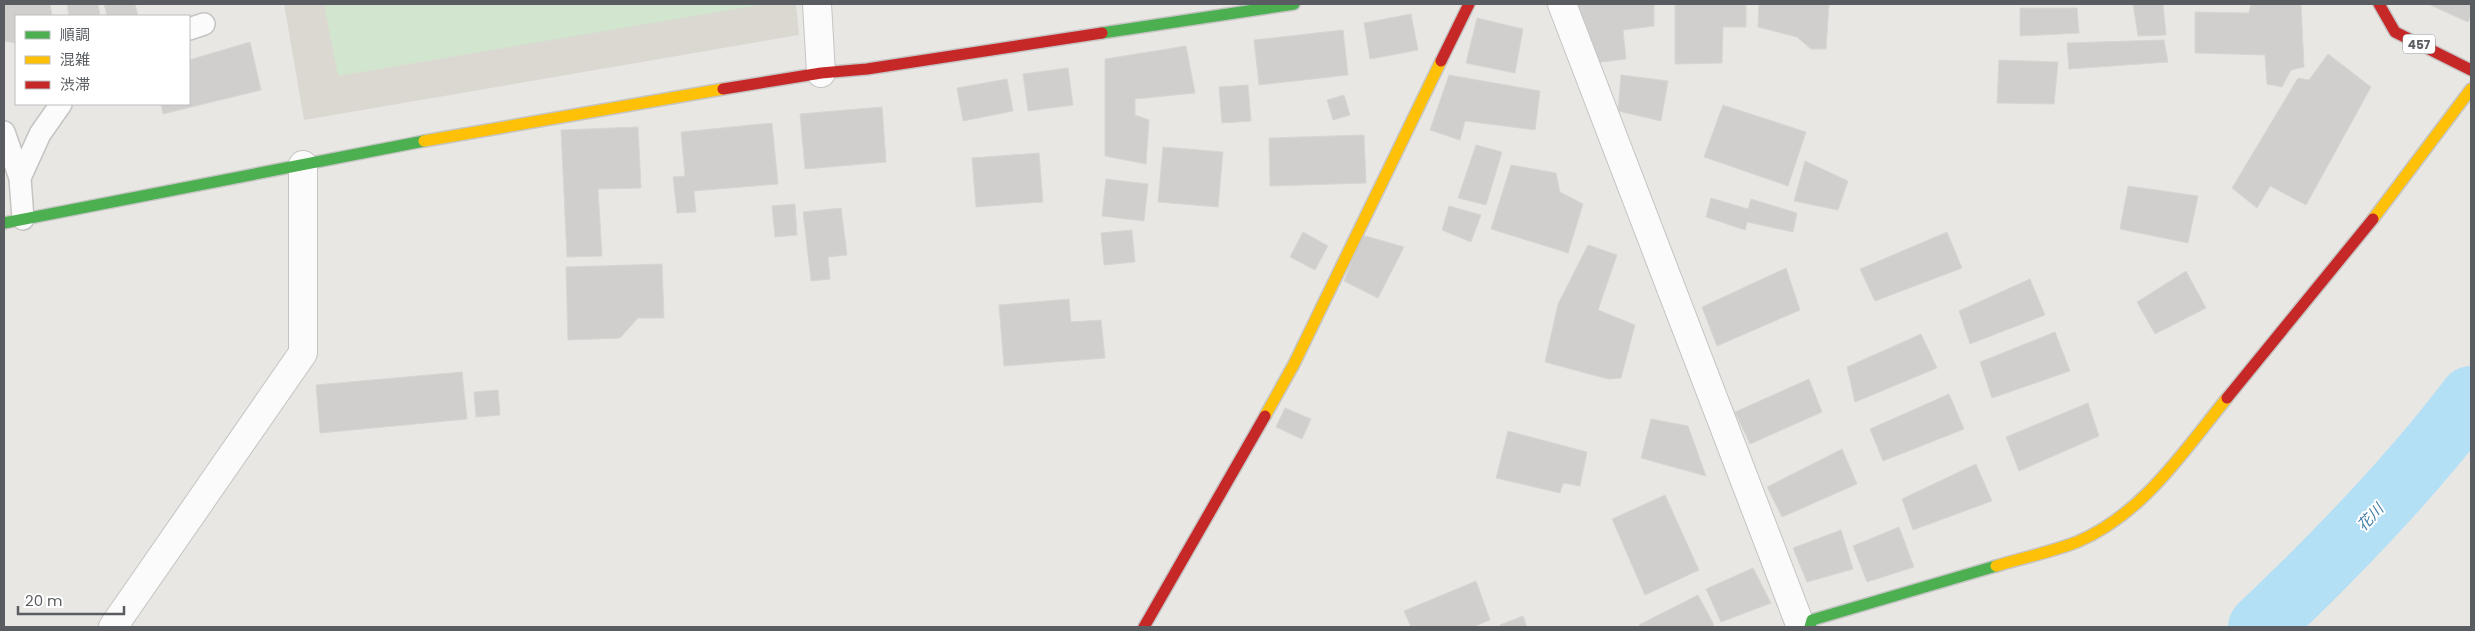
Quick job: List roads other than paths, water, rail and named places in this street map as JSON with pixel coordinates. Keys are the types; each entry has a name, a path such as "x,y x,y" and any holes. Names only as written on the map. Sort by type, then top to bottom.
{"main road":[{"path":"13,221 476,131 821,73 867,69 1294,4"},
{"path":"1144,627 1294,364 1469,4"},
{"name":"457","path":"2380,4 2395,32 2471,70"},
{"path":"1810,627 1812,620 2076,542 2108,525 2151,492 2378,212 2471,89"}],"street":[{"path":"817,4 821,73"},
{"path":"1562,4 1801,627"},
{"path":"113,627 303,353 303,165"}],"lane":[{"path":"13,221 20,178 40,134 60,105"},
{"path":"4,132 20,178"}],"waterway":[{"name":"花川","path":"2260,627 2370,517 2422,459 2471,398"}]}
